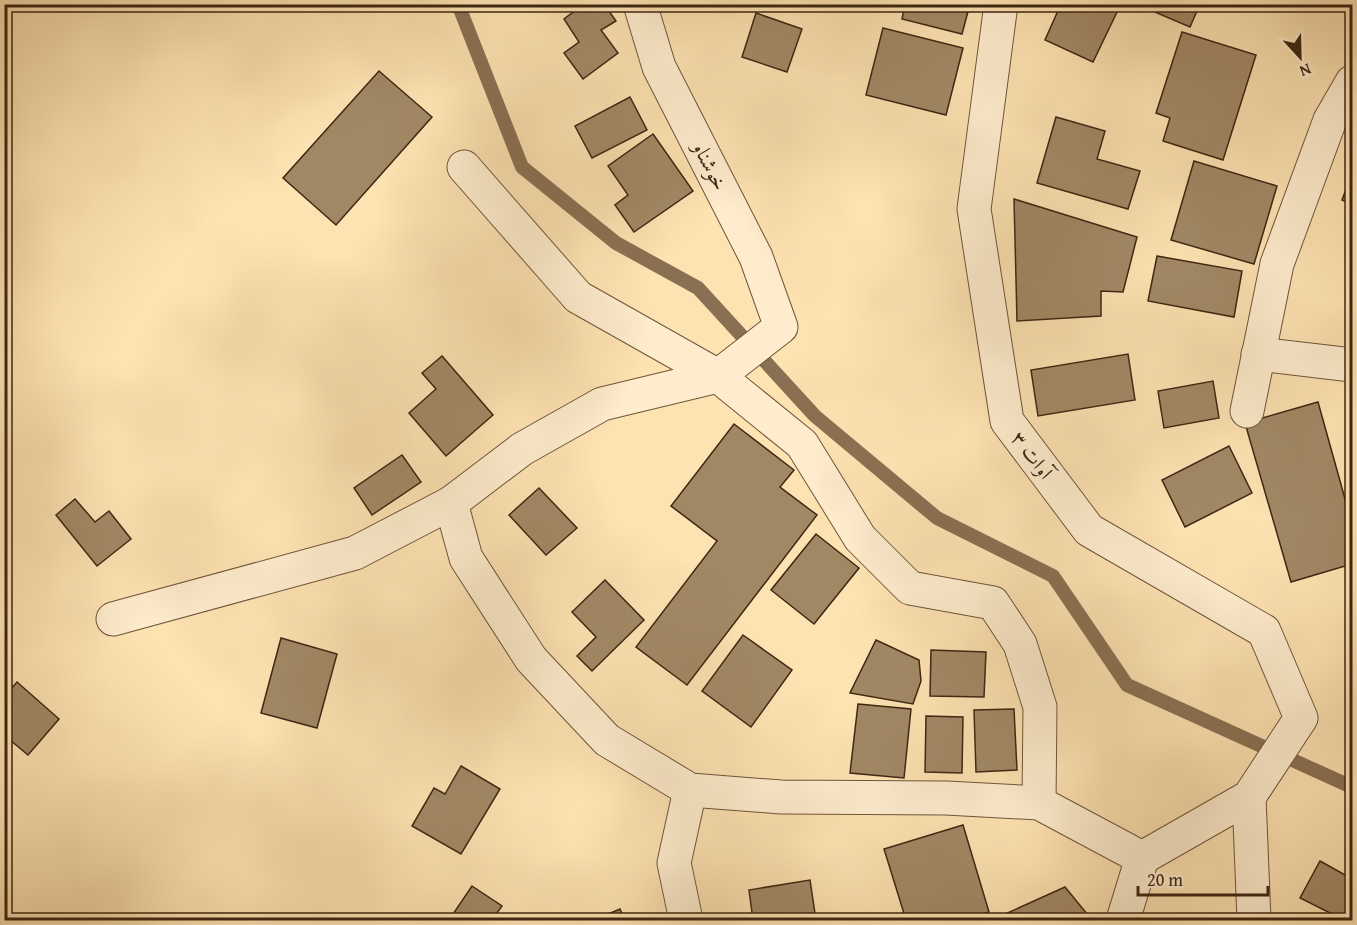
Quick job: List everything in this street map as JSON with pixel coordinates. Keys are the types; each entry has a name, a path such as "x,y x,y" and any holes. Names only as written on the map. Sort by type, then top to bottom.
{"street":[{"name":"خوشناو","path":"640,4 659,67 756,257 781,327 718,376"},
{"name":"آوات ۳","path":"1001,4 974,209 1007,421 1089,530 1264,631 1301,718 1249,796"},
{"path":"1246,411 1276,264 1330,120 1353,82"},
{"path":"464,167 578,297 718,376 802,444 860,538 910,588 993,603 1020,644 1040,707 1039,803"},
{"path":"1258,354 1353,365"},
{"path":"113,619 355,553 451,503 522,449 602,404 718,376"},
{"path":"451,503 466,558 531,659 607,740 690,790 781,797 946,798 1039,803 1142,858"},
{"path":"686,921 674,863 690,790"},
{"path":"1122,920 1142,858 1249,796 1254,921"}],"building":[{"path":"584,4 604,4 616,21 601,30 618,53 583,79 564,53 579,42 564,19"},
{"path":"905,4 970,4 962,34 902,19"},
{"path":"1061,4 1101,4 1117,12 1093,62 1045,40"},
{"path":"1158,4 1200,4 1190,27 1155,12"},
{"path":"756,13 802,29 787,72 742,57"},
{"path":"883,28 963,48 946,115 866,95"},
{"path":"1182,32 1256,55 1223,160 1163,141 1170,118 1156,113"},
{"path":"379,71 432,117 336,225 283,178"},
{"path":"630,97 647,130 592,158 575,126"},
{"path":"1056,117 1105,131 1097,159 1140,171 1128,209 1037,183"},
{"path":"653,134 693,191 634,232 615,205 628,195 608,166"},
{"path":"1194,161 1277,186 1254,264 1171,240"},
{"path":"1352,173 1352,204 1342,200"},
{"path":"1014,199 1137,237 1123,292 1101,291 1101,316 1017,321"},
{"path":"1157,256 1242,271 1234,317 1148,301"},
{"path":"1128,354 1135,400 1038,416 1031,370"},
{"path":"442,356 493,415 446,456 409,413 436,389 422,373"},
{"path":"1213,381 1219,418 1164,428 1158,391"},
{"path":"1318,402 1352,524 1352,564 1291,582 1245,423"},
{"path":"734,424 794,470 780,487 817,515 687,685 636,647 717,541 671,506"},
{"path":"1229,446 1252,493 1185,527 1162,480"},
{"path":"402,455 421,482 372,515 354,488"},
{"path":"539,488 577,528 546,555 509,515"},
{"path":"75,499 95,522 109,511 131,539 97,566 56,515"},
{"path":"816,534 859,568 814,624 771,590"},
{"path":"605,580 644,620 592,671 577,656 596,637 572,612"},
{"path":"743,635 792,670 751,727 702,691"},
{"path":"281,638 337,654 317,728 261,713"},
{"path":"876,640 919,660 921,681 913,704 850,693"},
{"path":"931,650 986,652 984,697 930,696"},
{"path":"17,682 59,719 28,755 4,735 4,697"},
{"path":"858,704 911,709 904,778 850,773"},
{"path":"1014,709 1017,770 976,772 974,710"},
{"path":"926,716 963,717 962,773 925,772"},
{"path":"461,766 500,789 461,854 412,826 434,788 445,794"},
{"path":"963,825 989,912 961,920 906,920 884,849"},
{"path":"1320,861 1345,875 1352,861 1352,920 1344,920 1300,898"},
{"path":"810,880 816,920 753,920 749,890"},
{"path":"472,886 502,906 492,920 449,920"},
{"path":"1065,887 1092,920 992,920"},
{"path":"620,909 625,920 594,920"}],"waterway":[{"path":"458,4 522,167 616,243 698,288 815,416 937,518 1053,576 1127,685 1352,787"}]}
